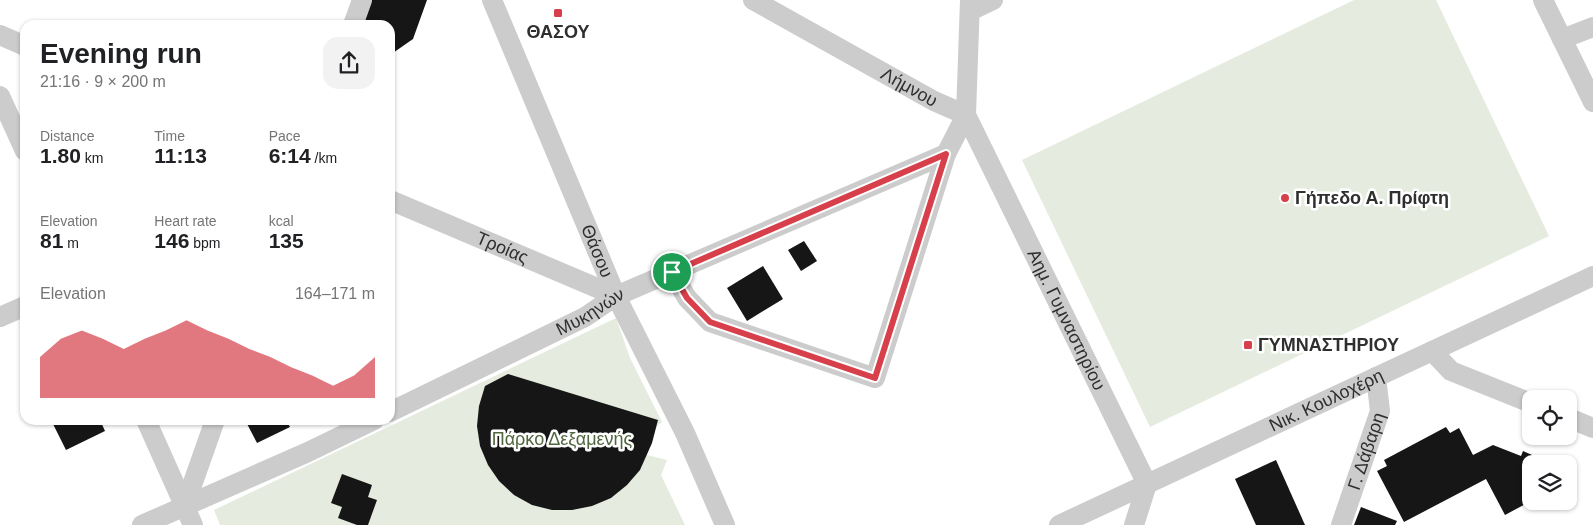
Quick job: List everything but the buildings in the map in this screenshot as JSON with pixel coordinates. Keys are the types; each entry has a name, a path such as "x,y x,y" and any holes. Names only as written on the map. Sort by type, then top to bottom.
{"street":[{"path":"355,20 362,0"},
{"name":"Θάσου","path":"492,0 616,296 686,433 725,525"},
{"name":"Λήμνου","path":"753,0 934,101 966,115 970,5"},
{"path":"970,5 993,0"},
{"path":"1543,0 1593,102"},
{"path":"1562,39 1593,27"},
{"path":"0,35 20,44"},
{"path":"0,96 20,140"},
{"path":"672,272 687,298 710,322 875,378 946,154 966,115"},
{"name":"Αημ. Γυμναστηρίου","path":"966,115 1147,484"},
{"name":"Μυκηνών","path":"395,410 585,317 616,296 946,154"},
{"name":"Τροίας","path":"395,202 616,296"},
{"name":"Νικ. Κουλοχέρη","path":"1059,525 1593,276"},
{"path":"0,317 20,308"},
{"path":"1432,351 1451,371 1522,399"},
{"name":"Γ. Δάβαρη","path":"1340,525 1380,411 1376,377"},
{"path":"1577,421 1593,428"},
{"path":"148,425 188,516"},
{"path":"188,516 214,425"},
{"path":"142,525 188,516 364,425"},
{"path":"1134,525 1147,484"}],"green space":[{"name":"Γήπεδο Α. Πρίφτη","path":"1354,0 1436,0 1549,236 1150,427 1022,160"},
{"name":"Πάρκο Δεξαμενής","path":"616,318 630,358 662,422 657,426 647,455 667,460 661,475 685,525 220,525 214,510"}],"place":[{"name":"ΘΑΣΟΥ","path":"558,13"},
{"name":"Γήπεδο Α. Πρίφτη","path":"1285,198"},
{"name":"ΓΥΜΝΑΣΤΗΡΙΟΥ","path":"1248,345"}],"route":[{"path":"946,154 875,378 710,322 687,298 672,272 808,213 946,154"}]}
